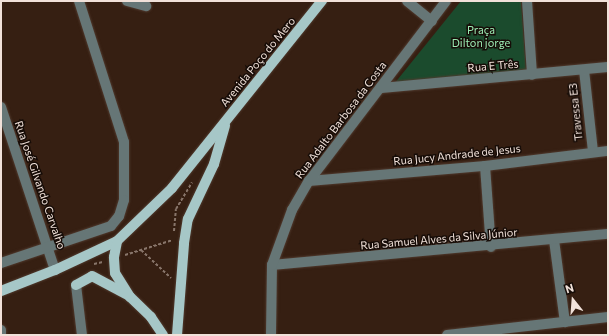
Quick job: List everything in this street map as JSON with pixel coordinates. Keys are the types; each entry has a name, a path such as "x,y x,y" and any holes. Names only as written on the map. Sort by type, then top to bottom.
{"main road":[{"name":"Avenida Poço do Mero","path":"1,291 56,270 117,241 172,188 322,1"},
{"name":"Avenida Poço do Mero","path":"177,335 184,243 188,219 214,164 227,120"},
{"path":"117,241 114,256 115,273 130,297 151,318 163,335"},
{"path":"76,285 92,276 130,297"}],"street":[{"path":"1,263 111,226 119,216 124,200 124,142 79,1"},
{"path":"127,1 146,6"},
{"path":"407,1 432,21"},
{"name":"Rua Adalto Barbosa da Costa","path":"271,335 272,265 284,228 309,181 446,1"},
{"path":"527,1 532,75"},
{"name":"Rua E Três","path":"381,88 608,67"},
{"name":"Travessa E3","path":"584,70 593,152"},
{"name":"Rua José Gilvando Carvalho","path":"1,107 56,270"},
{"name":"Rua Jucy Andrade de Jesus","path":"309,181 485,166 608,151"},
{"path":"485,166 491,247"},
{"path":"111,226 117,241"},
{"name":"Rua Samuel Alves da Silva Júnior","path":"272,265 491,247 608,234"},
{"path":"554,240 565,322"},
{"path":"76,285 82,335"},
{"path":"447,335 478,334 608,317"},
{"path":"1,330 2,335"}],"path":[{"path":"141,250 171,278"}],"green space":[{"name":"Praça Dilton jorge","path":"461,1 521,1 526,70 394,84"}]}
